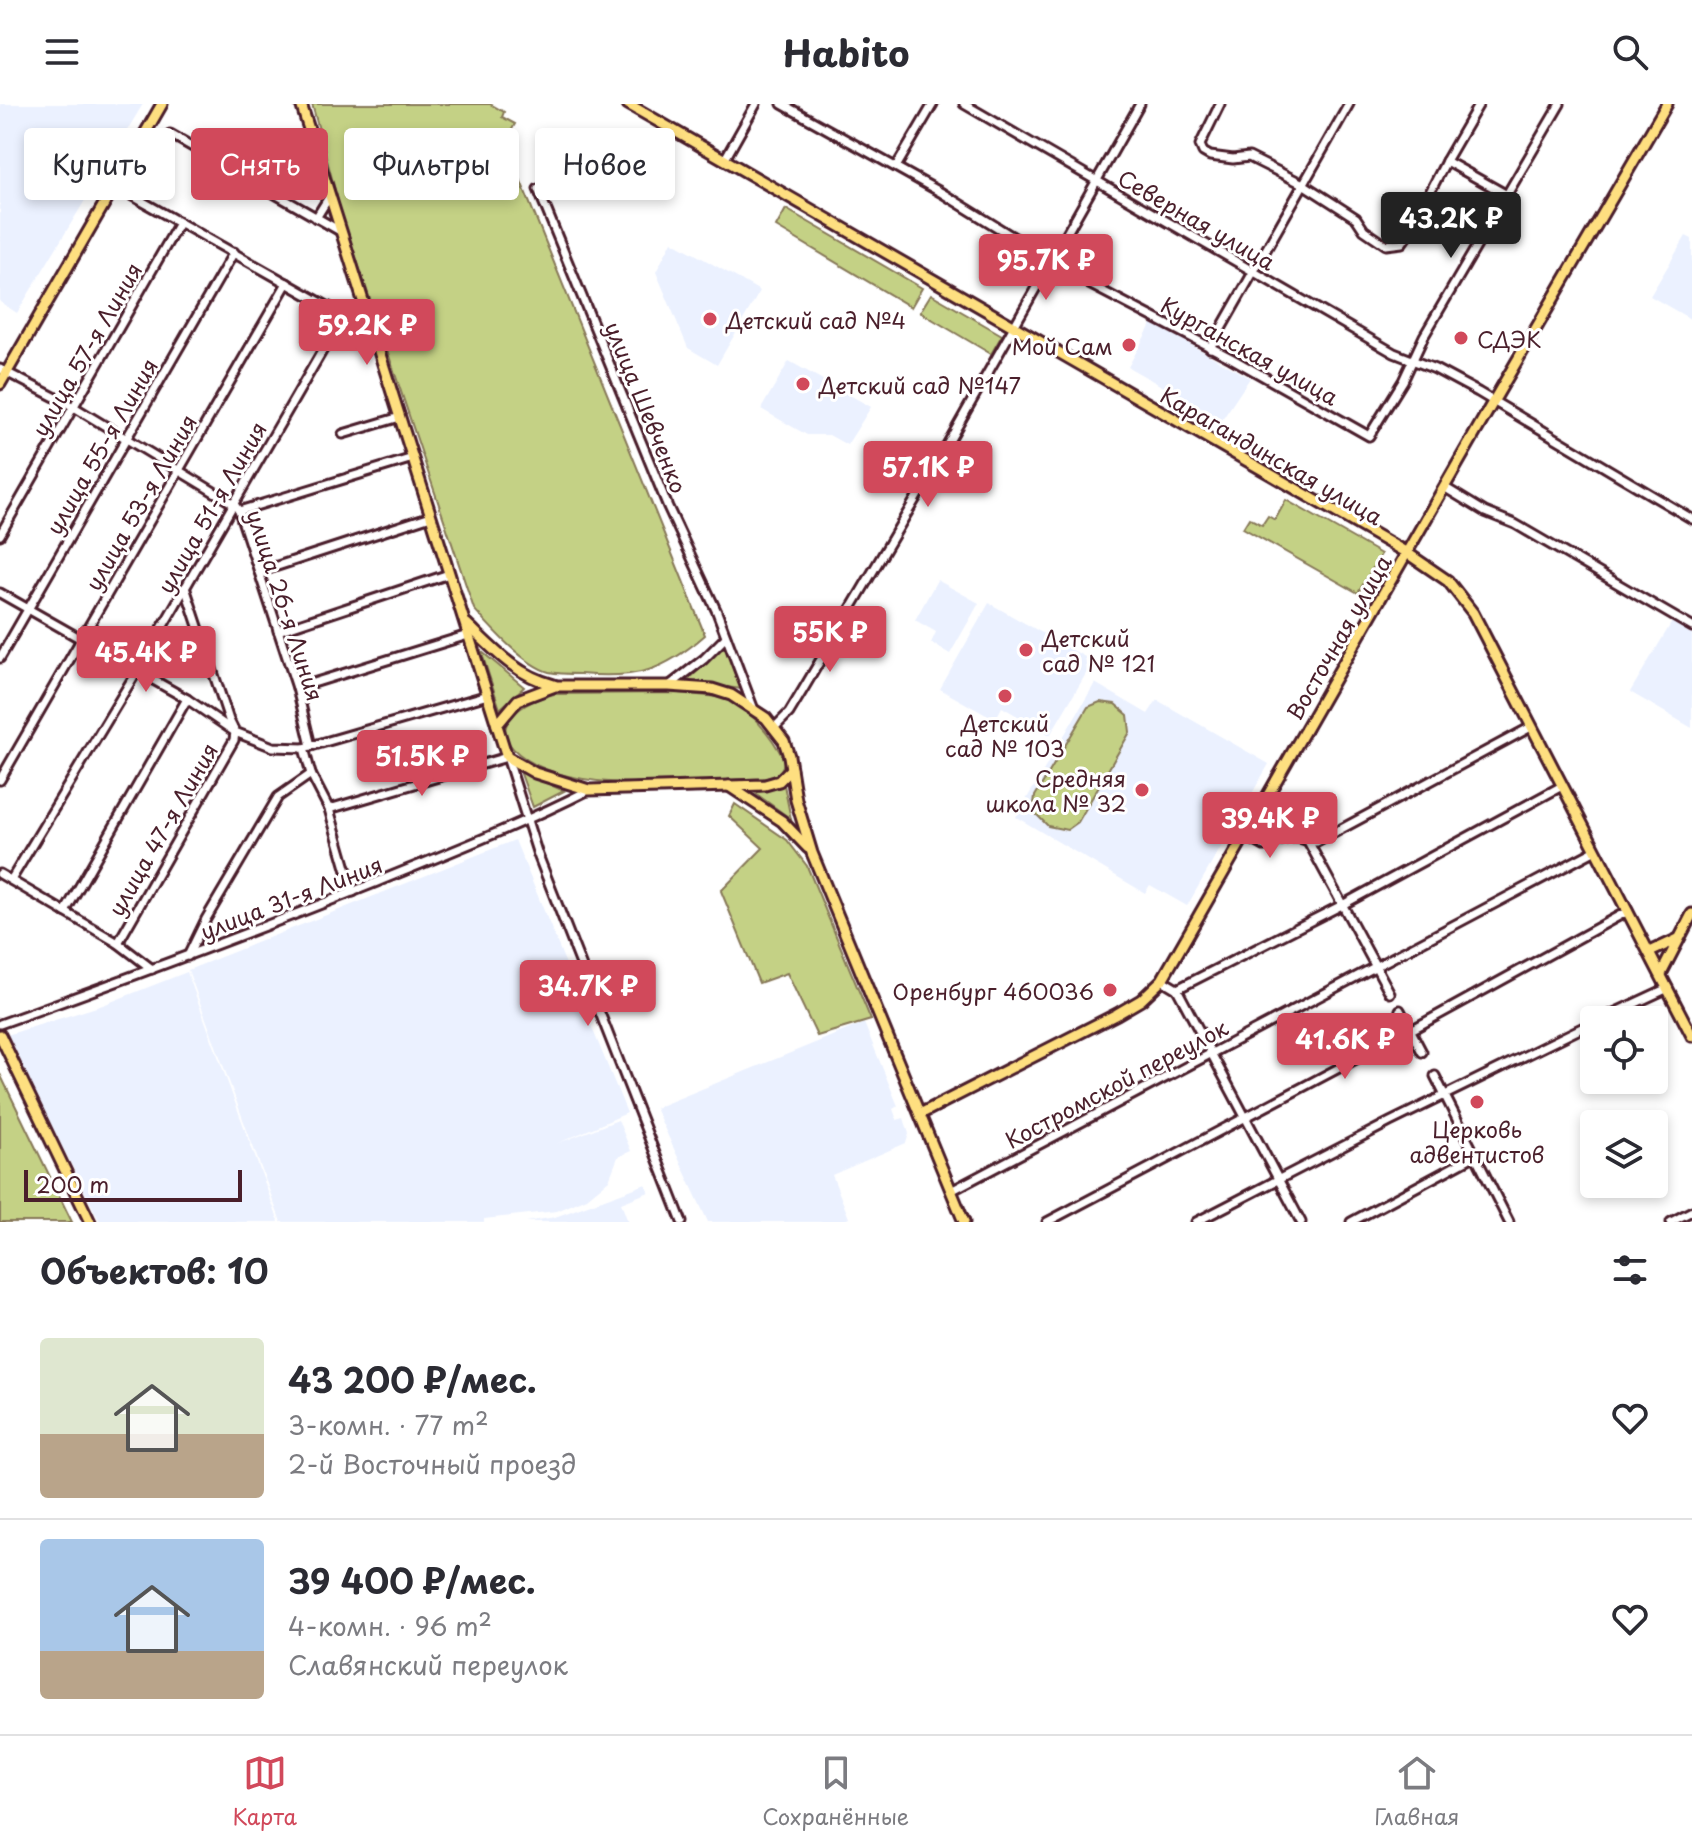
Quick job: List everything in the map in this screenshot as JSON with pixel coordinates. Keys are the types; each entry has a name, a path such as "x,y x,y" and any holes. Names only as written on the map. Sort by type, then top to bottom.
{"main road":[{"path":"148,128 162,104"},
{"path":"301,104 507,757 535,773 589,790 774,783 791,769"},
{"name":"Карагандинская улица","path":"628,104 1407,553 1448,581 1468,604 1692,1036"},
{"name":"Восточная улица","path":"920,1114 1117,1014 1141,1000 1162,980 1667,104"},
{"path":"0,384 3,371 107,200"},
{"path":"464,621 513,668 533,680 555,686 669,686 723,692 753,707 775,727 787,749 796,800 812,853 964,1222"},
{"path":"497,725 518,700 555,686"},
{"path":"729,786 782,821 812,853"},
{"path":"1661,974 1692,914"},
{"path":"1650,952 1678,939"},
{"path":"0,1035 90,1222"}],"street":[{"path":"725,159 756,104"},
{"name":"Курганская улица","path":"782,104 896,167 1100,290 1369,436 1413,361"},
{"path":"896,167 933,104"},
{"name":"Северная улица","path":"964,104 1394,353 1435,369 1692,519"},
{"path":"775,727 789,713 804,688 1014,328 1140,104"},
{"path":"1220,104 1200,145 1203,152 1233,159 1249,157 1303,184 1356,218 1374,238 1395,246 1402,243 1409,233 1479,104"},
{"path":"1210,348 1349,104"},
{"path":"1413,361 1424,336 1560,104"},
{"path":"175,137 340,231"},
{"path":"1446,161 1507,195"},
{"path":"316,218 329,197"},
{"path":"139,200 343,315 364,307"},
{"name":"улица Шевченко","path":"542,200 753,707"},
{"name":"улица 57-я Линия","path":"0,535 179,223"},
{"name":"улица 55-я Линия","path":"0,658 234,252"},
{"name":"улица 53-я Линия","path":"0,780 287,283"},
{"name":"улица 51-я Линия","path":"11,880 236,507 343,315"},
{"name":"улица 26-я Линия","path":"3,371 126,437 236,507 297,688 311,774 329,809 353,892"},
{"path":"343,434 400,417"},
{"path":"236,507 413,458"},
{"path":"1444,487 1485,512 1515,524 1692,627"},
{"path":"259,572 431,516"},
{"path":"278,631 449,574"},
{"path":"185,587 235,732"},
{"path":"0,593 187,699 235,732 273,747 308,747 488,695"},
{"path":"297,688 468,635"},
{"path":"669,686 692,670 726,637"},
{"path":"65,912 187,699"},
{"path":"1309,843 1317,842 1531,727"},
{"name":"улица 47-я Линия","path":"118,943 234,740 235,732"},
{"path":"329,809 507,757 527,821 586,980 682,1222"},
{"path":"188,956 206,919 278,797 311,774"},
{"path":"1177,989 1344,904 1562,786"},
{"name":"улица 31-я Линия","path":"0,1024 353,892 527,821 589,790"},
{"path":"1246,836 1264,846 1291,837 1309,843 1390,993"},
{"name":"Костромской переулок","path":"951,1191 1596,850"},
{"path":"0,874 118,943 152,969"},
{"path":"1047,1222 1411,1030 1628,911"},
{"path":"1162,980 1177,989 1301,1222"},
{"path":"1629,1006 1668,988"},
{"path":"1400,1010 1422,1052"},
{"path":"1196,1222 1580,1029"},
{"path":"1435,1076 1507,1221"},
{"path":"1351,1222 1474,1156"},
{"path":"1671,1222 1692,1211"}],"shaded area":[{"path":"0,104 143,104 129,128 24,128 24,200 85,200 17,313 0,302"},
{"path":"1686,236 1692,239 1692,320 1650,296"},
{"name":"Детский сад №4","path":"672,241 760,291 717,365 688,348 656,272"},
{"path":"1152,323 1250,378 1222,420 1128,367"},
{"name":"Детский сад №147","path":"789,361 871,407 847,445 829,435 807,435 761,409"},
{"path":"937,580 979,603 950,654 931,643 936,632 915,620"},
{"path":"989,603 1085,657 1087,672 1050,735 1002,707 995,720 940,689"},
{"path":"1672,622 1692,633 1692,728 1630,692"},
{"name":"Средняя школа № 32","path":"1095,683 1148,714 1157,700 1269,764 1187,906 1150,885 1145,893 1016,817"},
{"path":"515,840 627,1113 556,1144 618,1120 631,1151 618,1157 609,1180 587,1198 557,1211 484,1219 484,1222 281,1222 188,970"},
{"path":"187,972 279,1222 100,1222 7,1035 103,1005"},
{"path":"864,1023 898,1106 893,1109 897,1120 904,1118 909,1134 906,1143 832,1175 849,1218 841,1222 708,1222 655,1108"},
{"path":"646,1184 649,1192 621,1203 628,1222 526,1222 555,1217"}],"green space":[{"path":"312,104 490,104 504,112 502,117 515,124 513,128 344,128 344,200 519,200 519,177 705,635 690,648 662,665 633,674 549,672 519,654 474,609 342,216 328,164 328,128 318,128"},
{"path":"786,209 922,288 911,307 776,227"},
{"path":"931,294 1002,335 991,354 920,312"},
{"path":"1286,500 1381,554 1358,593 1243,528 1249,518 1262,525 1268,516 1275,520"},
{"path":"725,645 742,689 686,682"},
{"path":"481,651 524,687 500,709"},
{"path":"677,693 722,698 741,707 773,741 784,760 781,770 767,778 673,783 571,777 542,768 519,754 505,733 512,715 532,702 554,694"},
{"path":"1100,702 1115,704 1128,715 1130,732 1078,822 1067,830 1048,826 1033,811 1035,796 1088,707"},
{"path":"520,771 564,791 533,807"},
{"path":"784,785 791,819 755,793"},
{"path":"735,804 787,840 807,866 871,1020 817,1036 787,973 759,983 721,891 763,848 729,816"},
{"path":"0,1074 72,1222 0,1222"}],"place":[{"name":"Детский сад №4","path":"710,319"},
{"name":"СДЭК","path":"1461,338"},
{"name":"Мой Cам","path":"1129,345"},
{"name":"Детский сад №147","path":"803,384"},
{"name":"Детский сад № 121","path":"1026,650"},
{"name":"Детский сад № 103","path":"1005,696"},
{"name":"Средняя школа № 32","path":"1142,790"},
{"name":"Оренбург 460036","path":"1110,990"},
{"name":"Церковь адвентистов","path":"1477,1102"}]}
